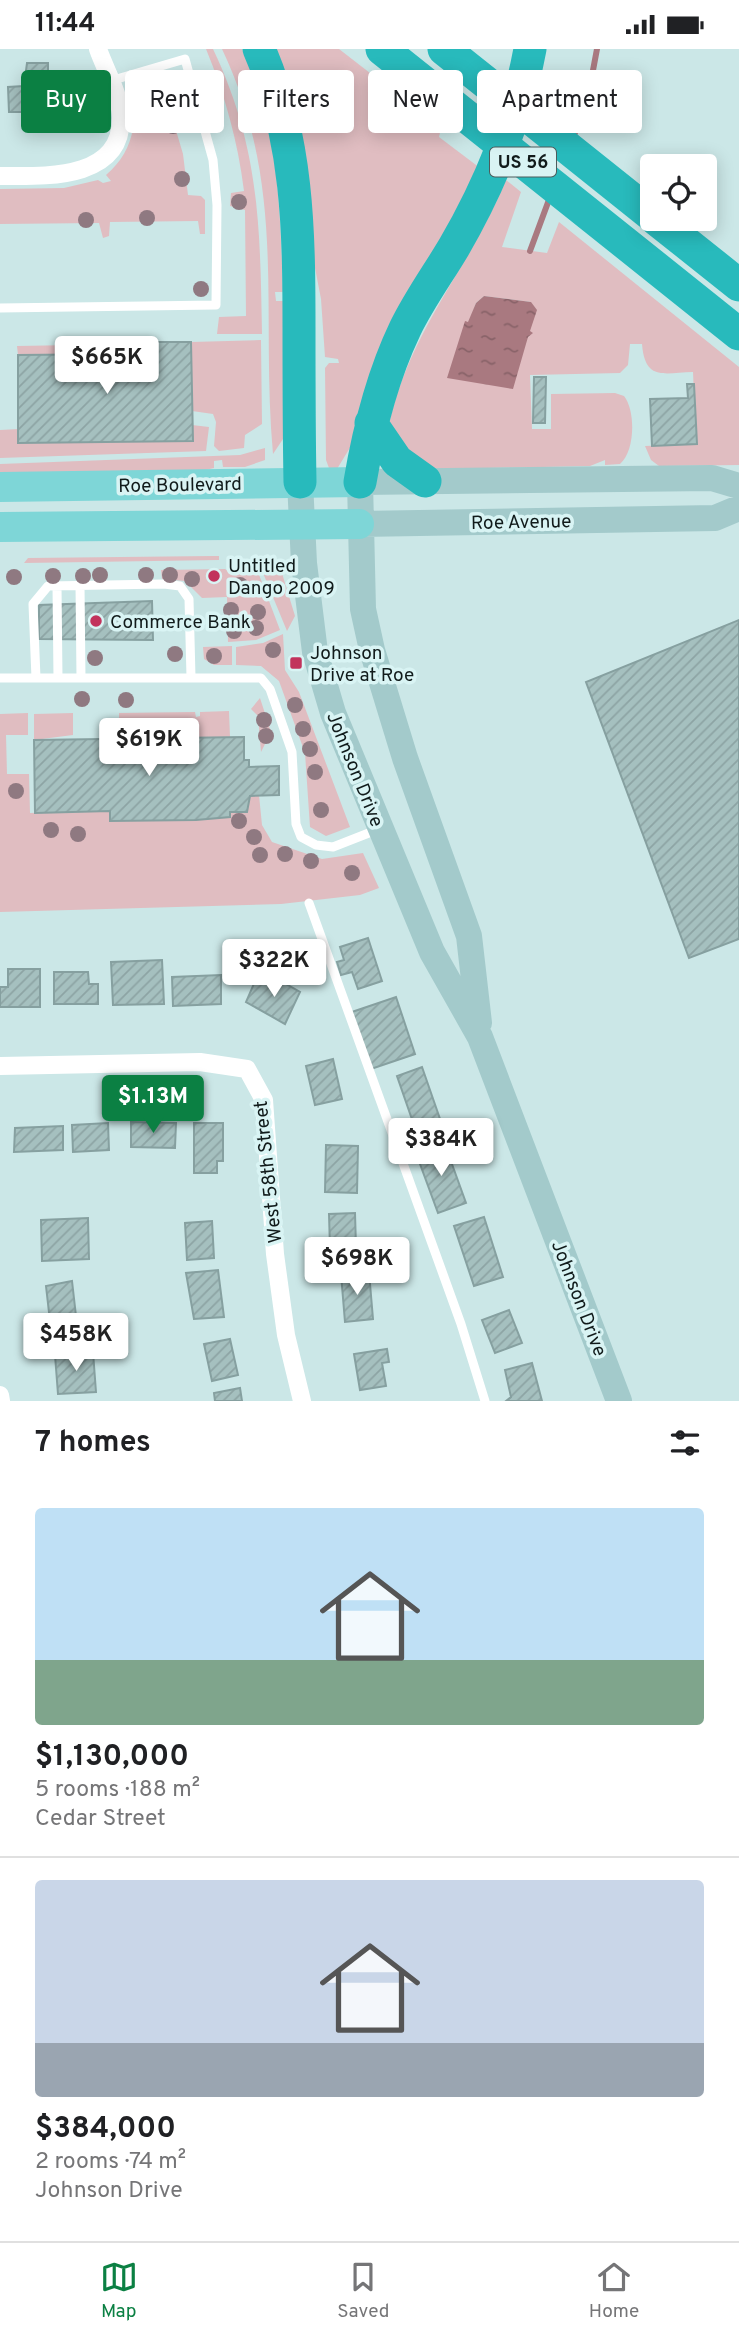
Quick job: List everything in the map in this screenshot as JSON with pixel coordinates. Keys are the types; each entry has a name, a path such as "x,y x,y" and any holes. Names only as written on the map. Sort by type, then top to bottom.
{"highway":[{"path":"259,49 286,133 295,179 299,237 300,482"},
{"name":"US 56","path":"382,49 739,334"},
{"path":"360,482 371,423 405,330 481,199 512,116 530,49"},
{"name":"US 56","path":"447,51 640,205"},
{"name":"US 56","path":"672,231 739,285"},
{"path":"371,423 397,461 425,481"}],"main road":[{"path":"360,482 712,478 739,486"},
{"name":"Johnson Drive","path":"300,482 300,524 315,652 332,713 432,952 480,1037 619,1401"},
{"name":"Roe Boulevard","path":"0,487 360,482"},
{"name":"Johnson Drive","path":"360,482 363,609 372,650 405,758 469,936 480,1037"},
{"name":"Roe Avenue","path":"300,524 715,518 739,508"},
{"path":"0,527 300,524"}],"street":[{"path":"98,49 106,70"},
{"path":"0,176 55,175 82,171 104,158 118,136 121,115 111,84"},
{"name":"West 58th Street","path":"0,1066 200,1062 247,1069 264,1100 275,1254 286,1335 302,1401"},
{"path":"0,1395 1,1401"}],"lane":[{"path":"0,308 216,305 217,205 213,160 185,59 111,81"},
{"path":"36,678 33,604 48,586 174,584 184,589 189,599 191,677"},
{"path":"80,585 81,678"},
{"path":"57,586 58,678"},
{"path":"0,678 257,677 267,684 292,752 296,824 302,837 316,845 333,847 380,829"},
{"path":"309,903 461,1324 485,1401"}],"shaded area":[{"path":"206,49 213,49 222,70 214,70"},
{"path":"222,49 242,49 250,70 238,70 238,88"},
{"path":"273,49 339,49 368,71 368,133 440,133 439,137 480,168 351,446 337,469 329,468 326,460 325,368 329,363 339,363 338,359 325,357 321,299 289,133 354,133 354,70 277,70"},
{"path":"224,74 238,114 238,133 243,133 249,154 258,223 262,334 217,334 219,317 246,316 245,210 230,206 231,193 244,191 224,100"},
{"path":"132,133 177,133 183,154 188,195 201,196 205,200 205,234 200,234 198,221 110,222 109,236 103,238 99,223 0,224 0,189 64,188 98,180 103,183 111,181 106,175 116,165 130,142"},
{"path":"251,133 269,133 281,229 283,292 275,292 276,301 283,301 283,439 273,454 267,249 264,200"},
{"path":"506,180 521,192 502,247 547,253 559,222 739,367 739,465 659,466 651,460 645,446 696,444 693,372 657,372 647,364 642,344 630,344 628,365 620,373 530,375 532,429 551,429 551,394 615,393 624,396 631,411 632,431 629,450 620,464 605,465 605,460 590,466 440,469 420,467 389,425 398,392 425,329 492,211","holes":["484,296 531,302 529,336 448,378 476,303"]},
{"path":"261,340 262,424 245,435 244,448 219,451 214,446 216,422 213,414 192,411 191,342"},
{"path":"131,344 131,354 18,355 17,346"},
{"path":"192,425 209,427 206,451 0,458 0,430 19,429 19,443 192,441"},
{"path":"265,448 265,460 245,467 223,467 222,460 214,461 214,468 205,470 0,475 0,464 240,455"},
{"path":"219,556 219,560 24,563 28,558"},
{"path":"225,569 234,575 241,574 243,569 258,572 280,630 256,640 228,642 227,597 202,598 185,581 162,579 161,570"},
{"path":"281,570 295,616 287,631 263,573"},
{"path":"283,634 285,670 299,692 350,827 326,836 310,827 305,753 279,681 261,666 236,665 236,647 263,643"},
{"path":"232,646 232,665 214,665 204,659 203,647"},
{"path":"260,698 271,732 261,752 258,716 251,709"},
{"path":"229,711 230,737 119,739 119,713 195,712 196,717 200,716 200,712"},
{"path":"28,713 28,735 6,735 7,774 29,774 30,813 110,811 111,821 230,817 230,812 246,812 250,796 259,795 262,825 272,842 322,859 363,853 379,888 360,895 281,904 0,912 0,714"},
{"path":"73,713 73,735 34,740 34,714"}],"water":[{"path":"484,296 531,302 537,310 530,331 533,333 528,337 513,389 447,378 465,321 468,322 476,303"}],"building":[{"path":"27,63 48,63 48,70 26,70"},
{"path":"21,86 21,112 9,112 8,87"},
{"path":"131,342 191,342 193,441 18,443 18,355 131,354"},
{"path":"534,377 546,377 545,423 533,423"},
{"path":"687,384 694,384 697,444 652,446 650,399 688,398"},
{"name":"Commerce Bank","path":"152,601 153,640 39,639 39,605"},
{"path":"739,620 739,939 689,958 586,682"},
{"path":"244,737 244,760 249,760 249,767 279,766 279,795 250,796 247,812 230,812 230,817 196,820 110,821 110,811 35,813 34,740"},
{"path":"368,938 382,981 358,989 352,972 341,975 337,962 344,960 340,947"},
{"path":"162,960 164,1004 113,1005 111,962"},
{"path":"8,969 40,969 40,1007 0,1007 0,987 8,987"},
{"path":"54,972 88,972 89,984 98,984 98,1004 54,1004"},
{"path":"221,975 221,1004 173,1006 172,977"},
{"path":"256,979 275,986 277,979 300,992 285,1024 246,1002"},
{"path":"396,997 415,1054 371,1069 352,1012"},
{"path":"333,1059 342,1099 315,1105 306,1066"},
{"path":"422,1067 440,1119 415,1128 397,1076"},
{"path":"131,1122 176,1123 175,1148 131,1147"},
{"path":"108,1123 109,1150 73,1152 72,1125"},
{"path":"194,1123 223,1123 223,1161 217,1161 217,1173 194,1173"},
{"path":"63,1126 63,1150 14,1152 15,1128"},
{"path":"444,1142 466,1203 438,1213 416,1153"},
{"path":"326,1145 358,1146 357,1193 325,1192"},
{"path":"355,1213 356,1247 330,1248 329,1214"},
{"path":"484,1217 503,1277 474,1286 454,1226"},
{"path":"88,1218 89,1259 42,1261 41,1220"},
{"path":"212,1221 214,1258 187,1260 185,1223"},
{"path":"218,1270 224,1317 194,1319 186,1273"},
{"path":"369,1272 373,1319 345,1322 341,1274"},
{"path":"72,1281 76,1316 50,1321 46,1286"},
{"path":"509,1310 522,1343 495,1353 482,1320"},
{"path":"230,1339 238,1375 212,1381 204,1344"},
{"path":"387,1349 389,1362 382,1363 386,1386 360,1390 354,1354"},
{"path":"93,1352 96,1392 58,1394 55,1355"},
{"path":"532,1363 542,1401 506,1401 511,1397 505,1370"},
{"path":"240,1388 242,1401 215,1401 214,1393"}],"waterway":[{"path":"573,138 588,97 597,49"},
{"path":"530,251 550,197"}],"place":[{"name":"Untitled Dango 2009","path":"214,576"},
{"name":"Commerce Bank","path":"96,621"},
{"name":"Johnson Drive at Roe","path":"296,663"}]}
